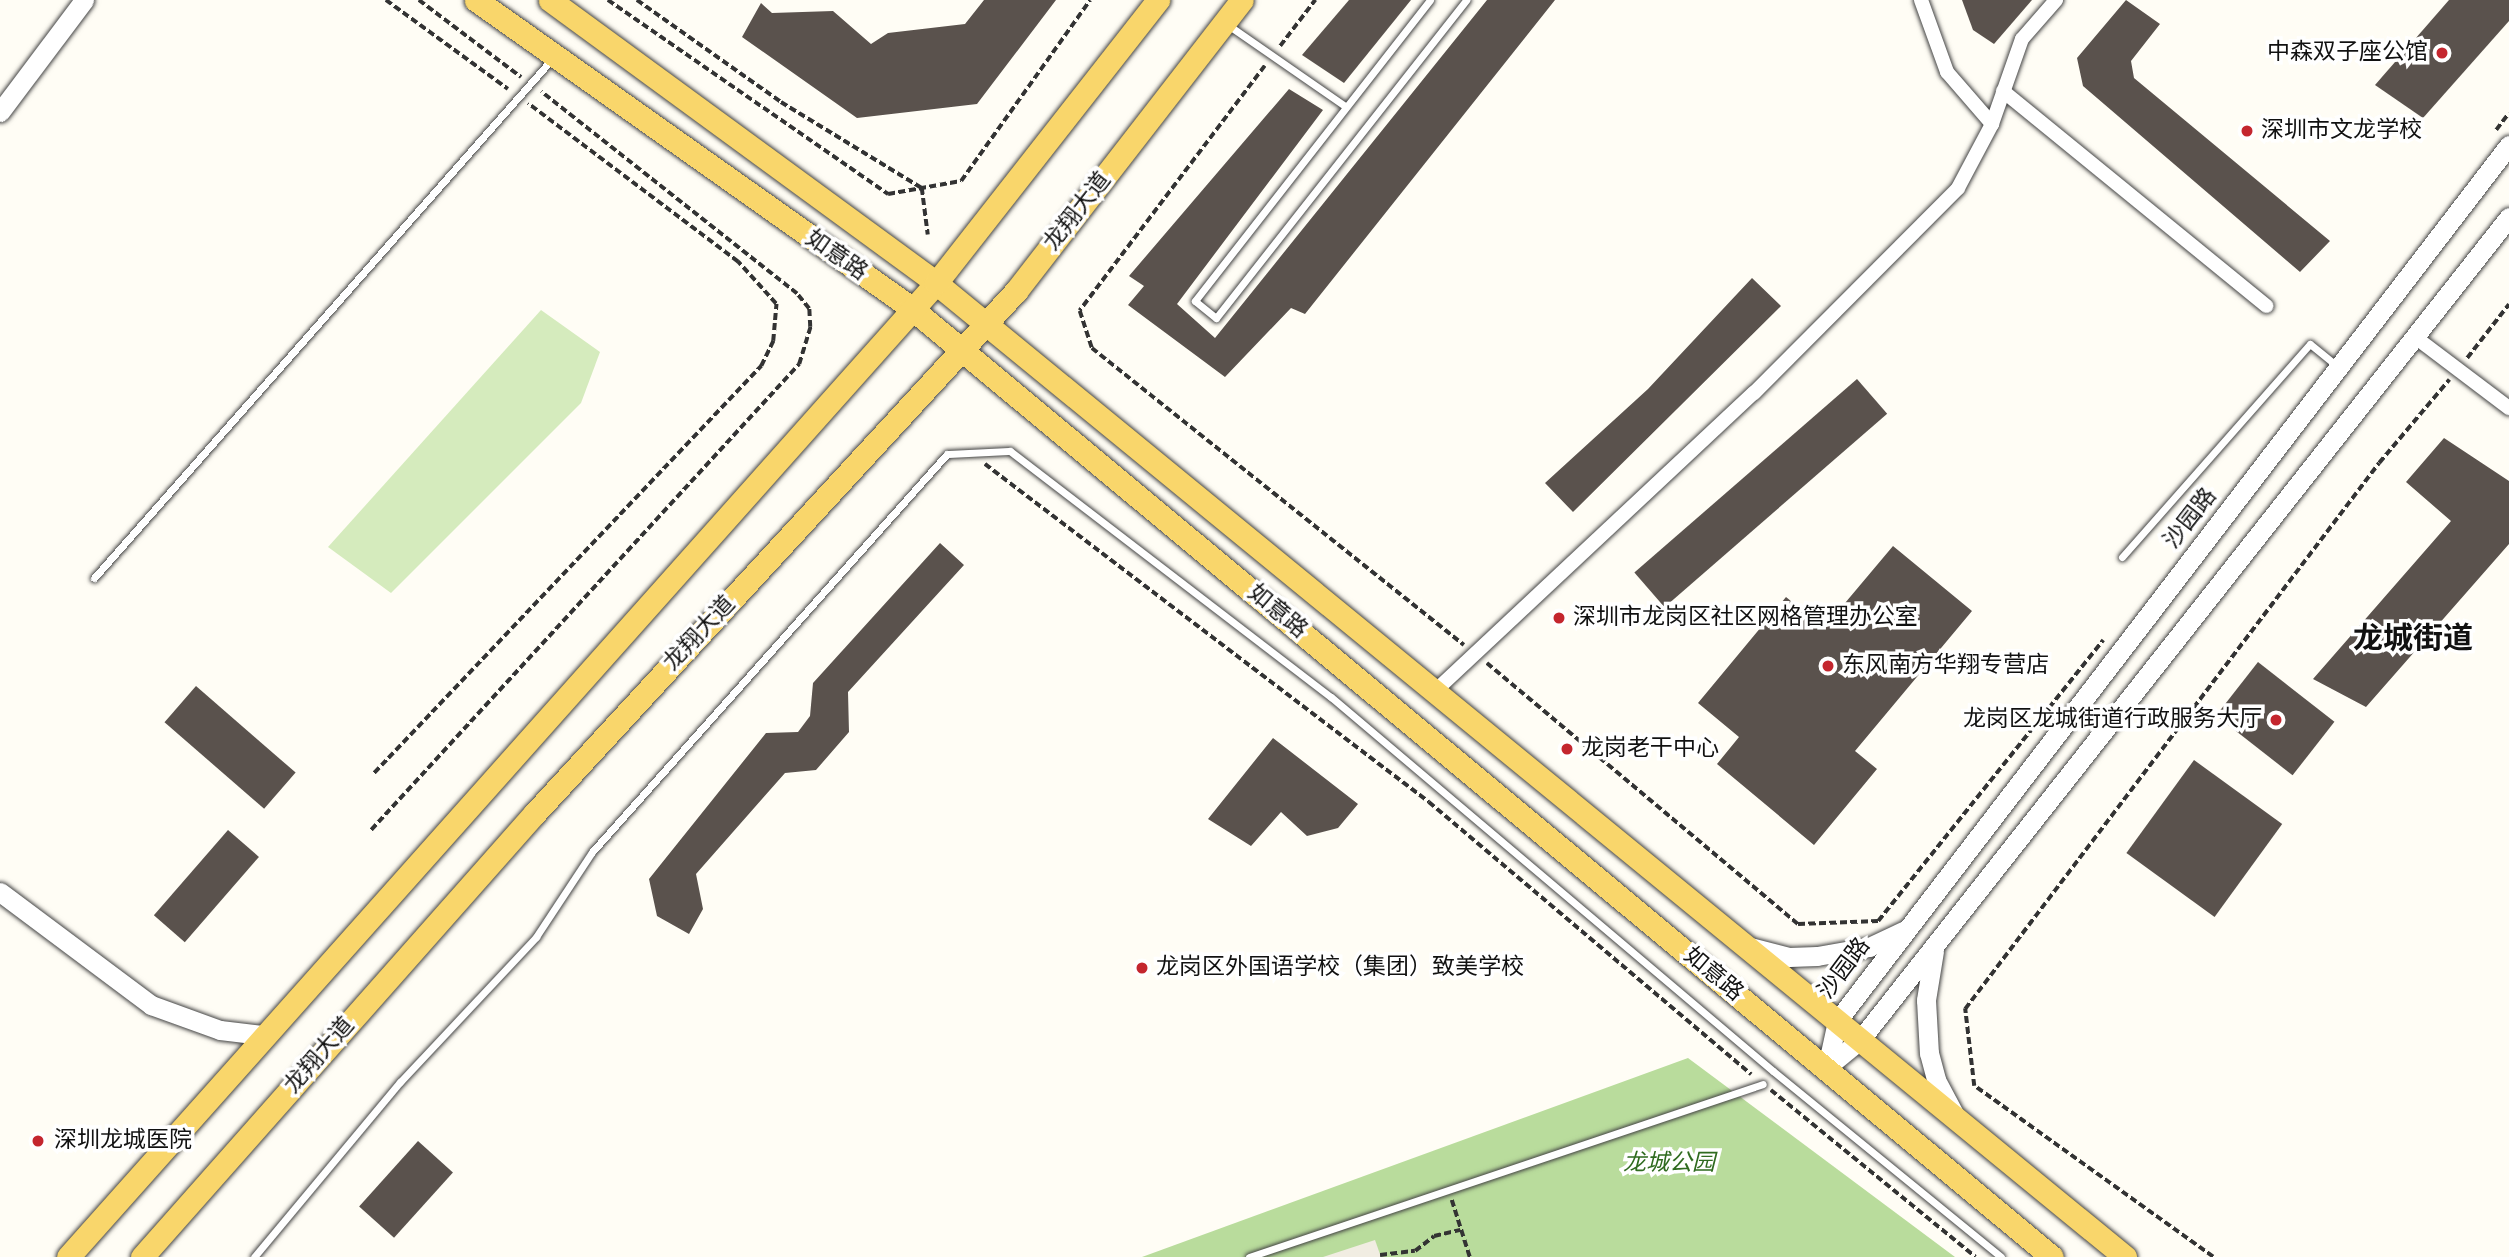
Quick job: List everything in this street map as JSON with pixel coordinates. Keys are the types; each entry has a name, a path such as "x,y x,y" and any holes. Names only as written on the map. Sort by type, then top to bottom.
{"main road":[{"name":"如意路","path":"476,0 910,307 1827,1067 2052,1257"},
{"name":"如意路","path":"550,0 936,283 2125,1257"},
{"path":"68,1257 910,307 936,283 1158,0"},
{"name":"龙翔大道","path":"142,1257 535,813 986,325 1242,0"}],"street":[{"path":"0,112 84,0"},
{"path":"1921,0 1947,72 1992,124"},
{"path":"1434,692 1754,393 1958,188 1992,124 2022,39 2056,0"},
{"path":"2003,91 2267,306"},
{"name":"沙园路","path":"1827,1067 1837,1021 2338,367 2501,140"},
{"path":"1827,1067 1860,1040 2509,217"},
{"path":"2415,337 2509,408"},
{"path":"0,892 151,1005 220,1030 262,1035"},
{"path":"1741,943 1767,953 1817,956 1869,947 1907,929"},
{"path":"1936,944 1926,1000 1929,1053 1945,1101 1961,1123"}],"lane":[{"path":"1430,0 1195,300 1216,318 1466,0"},
{"path":"1225,22 1345,106"},
{"path":"94,578 554,57"},
{"path":"2122,557 2310,344 2338,367"},
{"path":"254,1257 400,1082 536,937 592,852 947,454 1010,451 1331,697 1773,1071 2001,1257"},
{"path":"1249,1257 1763,1084"}],"path":[{"path":"374,773 761,366 777,323 776,304 738,262 386,0"},
{"path":"371,830 799,364 810,327 808,309 797,294 530,83 419,0"},
{"path":"608,0 888,194 961,181 1090,0"},
{"path":"637,0 781,102 922,188 928,235"},
{"path":"1315,0 1080,311 1092,348 1474,653 1798,924 1878,921 2109,632"},
{"path":"2501,140 2509,113"},
{"path":"2213,1257 1974,1086 1965,1009 2379,463 2509,304"},
{"path":"970,453 1429,802 1763,1084 1976,1257"},
{"path":"1464,1195 1452,1200 1470,1257"},
{"path":"1380,1255 1415,1251 1434,1236 1460,1230"}],"green space":[{"path":"541,310 600,352 581,403 391,593 328,547"},
{"name":"龙城公园","path":"1688,1058 1955,1257 1142,1257"}],"shaded area":[{"path":"1375,1240 1381,1257 1323,1257"}],"building":[{"path":"984,0 1056,0 977,104 857,118 742,37 761,3 772,13 833,11 871,44 888,33 965,24"},
{"path":"1349,0 1411,0 1344,83 1302,55"},
{"path":"1487,0 1555,0 1305,314 1291,308 1225,377 1128,305 1144,286 1129,276 1289,89 1323,110 1177,304 1215,338"},
{"path":"1962,0 2032,0 1994,44 1973,30"},
{"path":"2126,0 2160,24 2131,61 2134,78 2330,241 2300,272 2083,86 2077,58"},
{"name":"中森双子座公馆","path":"2449,0 2509,0 2509,21 2423,118 2375,85"},
{"path":"1752,278 1781,306 1573,512 1545,483 1648,389"},
{"path":"1857,379 1887,414 1665,607 1634,573"},
{"path":"2444,438 2509,481 2509,544 2366,707 2313,679 2451,521 2406,482"},
{"path":"940,543 964,565 848,692 849,732 816,770 785,773 696,874 703,909 689,934 657,916 649,879 766,733 798,732 810,716 813,683"},
{"name":"东风南方华翔专营店","path":"1893,546 1972,611 1855,751 1877,769 1814,845 1717,764 1739,737 1698,703 1786,597 1824,628"},
{"name":"龙岗区龙城街道行政服务大厅","path":"2258,662 2334,722 2293,775 2216,716"},
{"path":"196,686 296,773 264,809 165,722"},
{"path":"1273,738 1358,804 1338,828 1307,836 1281,812 1251,846 1208,819"},
{"path":"2194,760 2282,824 2215,917 2126,853"},
{"path":"228,830 259,857 185,942 154,915"},
{"path":"418,1141 453,1172 394,1238 359,1206"}],"place":[{"name":"中森双子座公馆","path":"2442,53"},
{"name":"深圳市文龙学校","path":"2247,131"},
{"name":"深圳市龙岗区社区网格管理办公室","path":"1559,618"},
{"name":"东风南方华翔专营店","path":"1828,666"},
{"name":"龙岗区龙城街道行政服务大厅","path":"2276,720"},
{"name":"龙岗老干中心","path":"1567,749"},
{"name":"龙岗区外国语学校（集团）致美学校","path":"1142,968"},
{"name":"深圳龙城医院","path":"38,1141"}],"district":[{"name":"龙城街道","path":"2413,639"}]}
